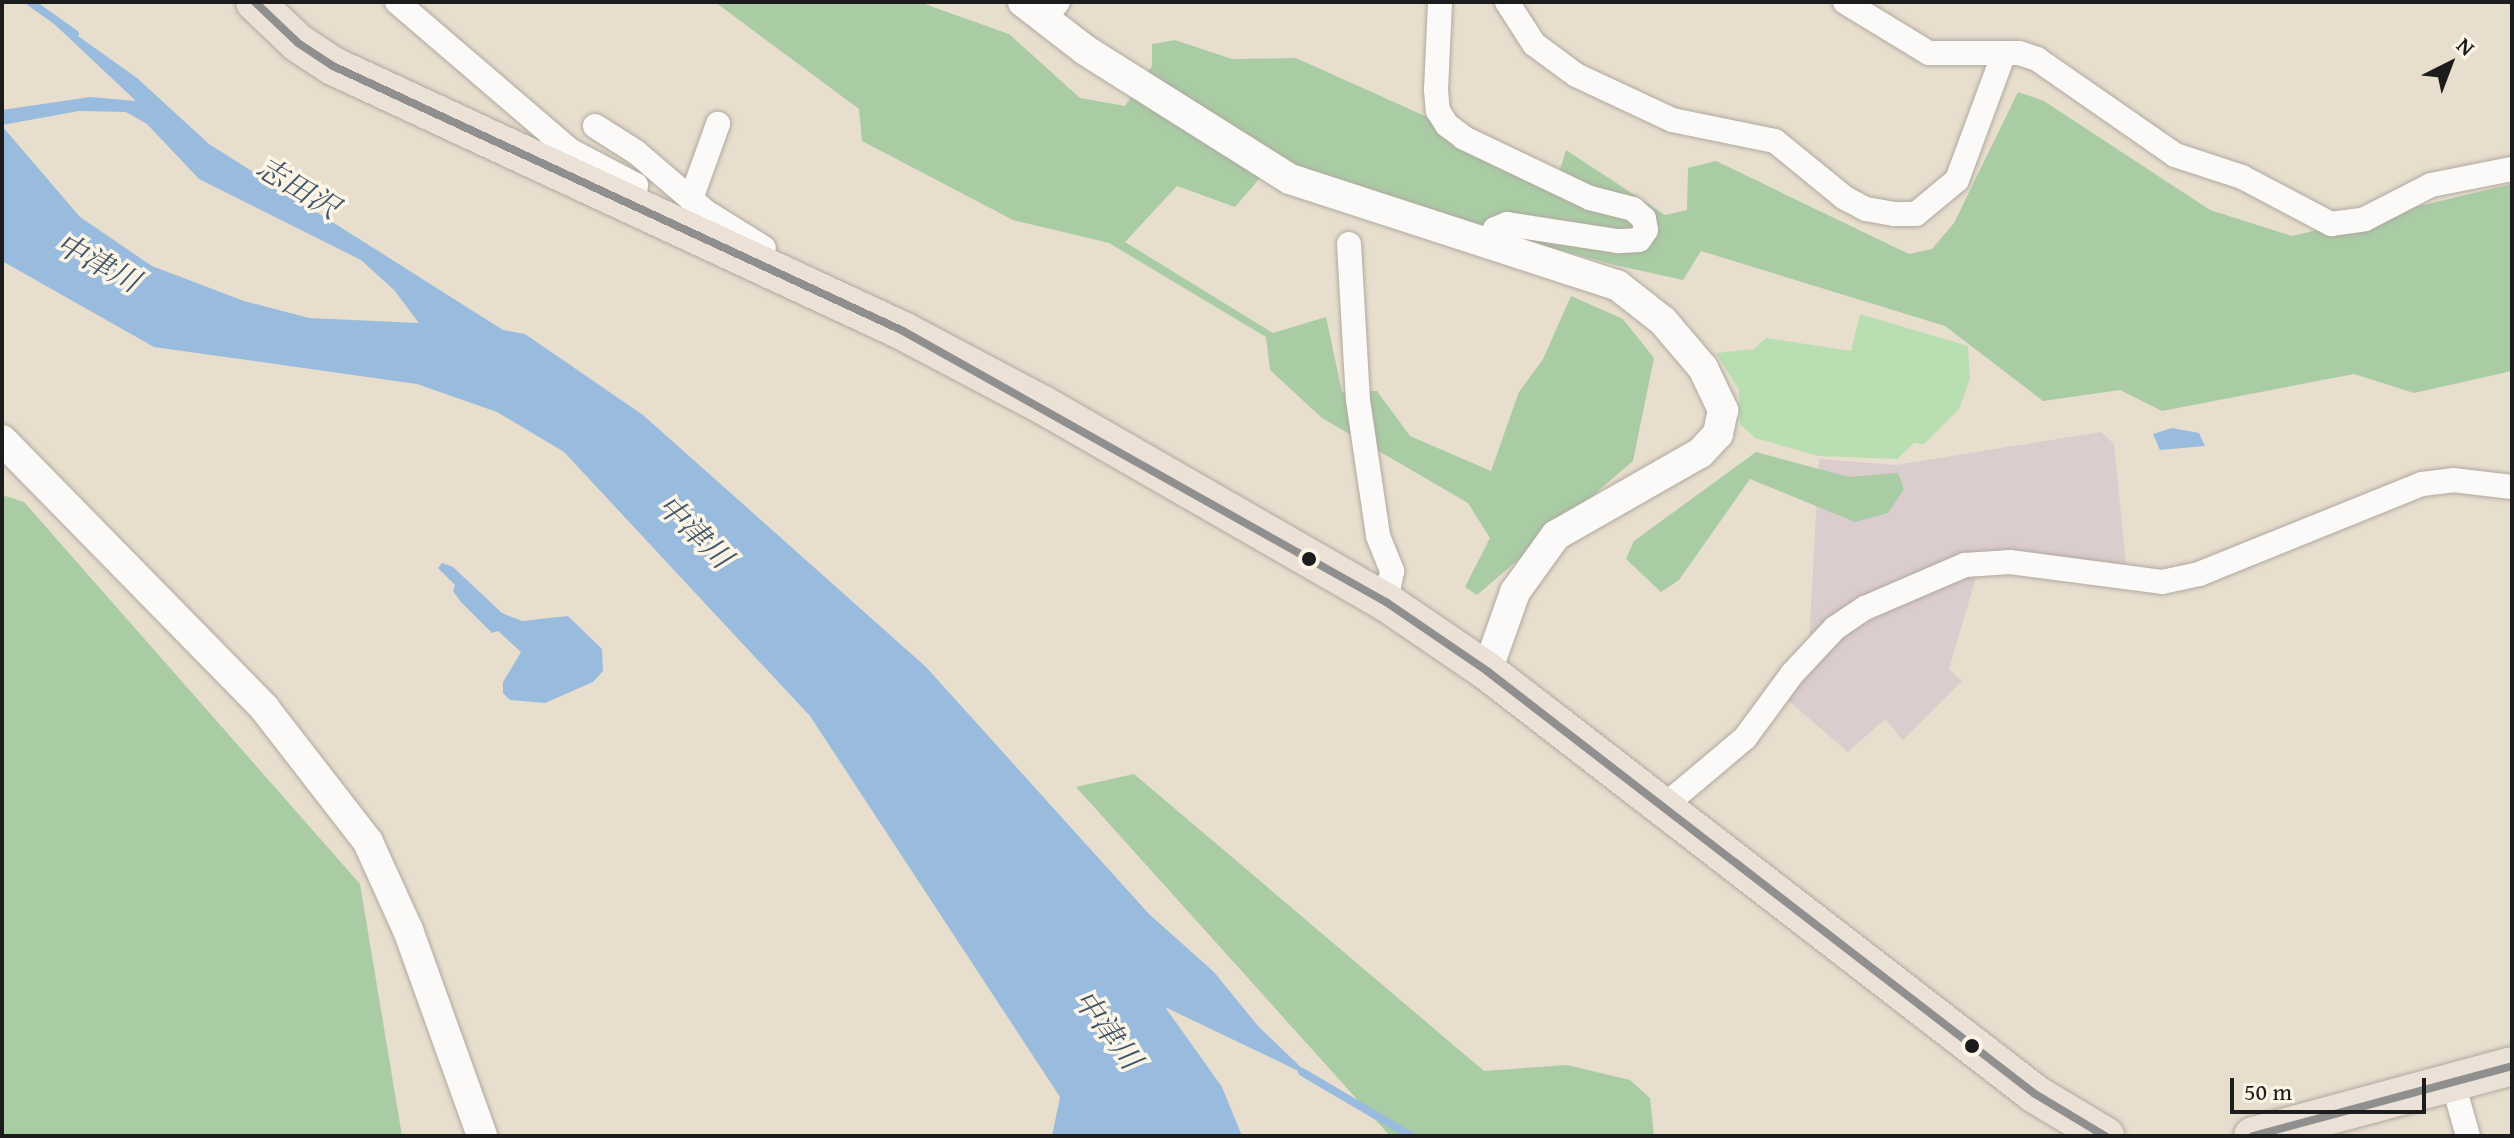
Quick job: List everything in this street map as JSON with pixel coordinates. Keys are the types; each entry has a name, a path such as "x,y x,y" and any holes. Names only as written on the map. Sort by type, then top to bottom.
{"main road":[{"path":"255,2 298,43 333,66 903,331 1043,405 1386,602 1487,671 2035,1094 2105,1136"},
{"path":"2253,1136 2512,1066"}],"street":[{"path":"397,2 571,151 636,185 633,207"},
{"path":"1440,2 1436,90 1438,111 1447,125 1464,138 1590,198 1633,209 1644,219 1646,230 1639,240 1617,241 1507,224 1495,229 1492,243"},
{"path":"1507,2 1534,44 1576,75 1672,120 1775,141 1845,198 1866,209 1894,214 1916,214 1957,180 2004,53"},
{"path":"1845,2 1929,53 2004,53 2037,59 2175,155 2242,177 2331,224 2365,219 2431,185 2512,169"},
{"path":"1041,8 1259,163 1356,204 1593,275 1645,304 1703,368 1723,410 1718,434 1700,453 1556,535 1515,592 1487,671"},
{"path":"691,199 718,124"},
{"path":"595,126 636,152 691,199 769,251 766,268"},
{"path":"1349,244 1358,400 1378,536 1392,571 1386,602"},
{"path":"2,440 265,709 368,842 408,930 482,1136"},
{"path":"1663,807 1745,738 1792,674 1835,628 1865,608 1965,565 2010,562 2162,582 2199,574 2422,484 2453,480 2512,487"},
{"path":"2453,1083 2468,1136"}],"shaded area":[{"path":"2101,432 2114,444 2127,574 1989,553 1809,644 1819,459 1896,465"},
{"path":"1978,570 1949,669 1962,681 1903,740 1885,719 1848,752 1784,697 1841,632"}],"green space":[{"path":"715,2 919,2 1009,34 1080,98 1125,106 1152,66 1152,44 1175,40 1232,59 1296,58 1558,176 1566,150 1665,215 1687,210 1688,168 1716,161 1909,254 1932,249 1954,223 2018,92 2044,101 2210,210 2292,236 2512,184 2512,371 2414,393 2354,374 2162,411 2120,390 2043,401 1945,326 1701,251 1683,280 1615,265 1361,196 1278,157 1235,207 1177,186 1125,242 1273,333 1326,317 1342,392 1377,391 1410,436 1491,471 1519,392 1543,359 1571,296 1623,319 1654,358 1633,461 1477,595 1465,587 1490,538 1468,503 1322,418 1270,370 1266,337 1109,243 1013,220 862,141 859,109"},
{"path":"1860,314 1968,346 1970,379 1959,409 1924,444 1914,443 1897,459 1819,456 1755,438 1740,424 1739,390 1716,353 1754,349 1766,338 1851,351"},
{"path":"1756,452 1849,477 1898,473 1904,489 1888,513 1855,522 1750,479 1679,580 1661,592 1626,559 1634,541"},
{"path":"2,495 24,502 360,884 402,1136 2,1136"},
{"path":"1134,774 1484,1071 1567,1065 1630,1080 1650,1098 1654,1136 1390,1136 1076,787"}],"water":[{"name":"中津川","path":"33,4 137,78 209,144 503,330 525,334 643,415 926,667 1149,914 1214,972 1258,1026 1311,1077 1165,1007 1222,1087 1242,1136 1052,1136 1060,1097 810,716 564,452 497,412 417,384 154,347 2,261 2,126 80,217 152,266 244,301 309,318 419,323 394,290 361,260 199,179 147,124 126,112 79,111 2,125 2,110 90,97 136,101"},
{"path":"2172,428 2199,433 2205,446 2160,450 2153,434"},
{"path":"442,563 453,567 502,613 522,621 568,616 602,649 603,671 593,682 545,703 510,700 503,693 503,682 521,652 498,631 492,633 460,601 453,591 455,585 438,568"}],"waterway":[{"name":"志田沢","path":"30,2 75,34"},
{"path":"1302,1072 1411,1136"}],"transit line":[{"path":"255,2 298,43 333,66 903,331 1386,602 1487,671 2035,1094 2105,1136"},
{"path":"2253,1136 2512,1066"}]}
